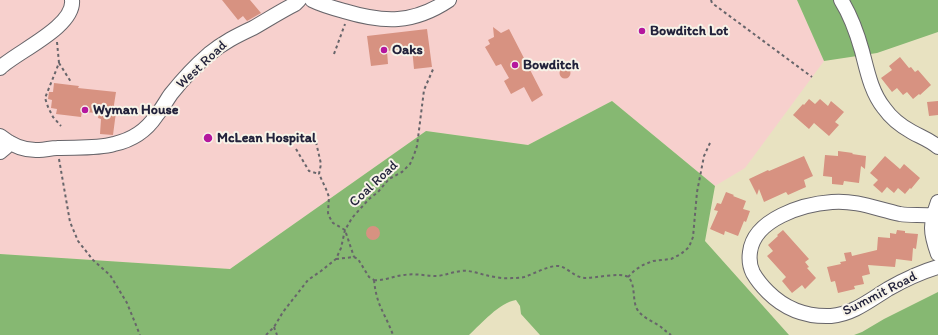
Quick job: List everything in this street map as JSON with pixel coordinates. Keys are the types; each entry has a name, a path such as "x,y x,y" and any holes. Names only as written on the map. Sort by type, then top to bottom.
{"street":[{"path":"0,68 40,41 56,27 70,12 72,0"},
{"name":"West Road","path":"3,143 31,150 107,146 128,140 143,131 153,121 185,78 210,54 229,39 295,4 299,0"},
{"path":"312,0 362,16 386,20 403,19 420,15 449,0"},
{"path":"841,0 854,27 874,90 884,108 893,119 905,128 930,141 938,147"},
{"name":"Summit Road","path":"934,216 902,214 849,202 832,202 808,206 790,211 764,227 752,242 750,267 756,278 778,301 795,311 823,316 837,315 851,311 864,305 896,285 938,267"},
{"path":"938,202 932,230 932,236 938,254"}],"path":[{"path":"711,0 712,3 812,77"},
{"path":"334,54 346,20"},
{"path":"56,27 59,63 45,98 54,118 61,126"},
{"path":"59,63 71,82"},
{"name":"Coal Road","path":"336,259 345,230 352,218 389,179 402,172 410,164 417,146 424,90 434,67"},
{"path":"316,142 321,164 319,174 329,197 328,213 330,218 333,223 345,230 354,257 358,259 369,277 374,280 404,275 421,274 437,276 461,271 469,271 510,279 524,277 555,266 561,266 566,268 574,275 586,278 618,275 625,276 628,277 631,282 636,308 641,314 661,327 670,335"},
{"path":"628,277 643,265 653,261 670,260 682,254 689,246 693,237 697,192 704,156 710,143"},
{"path":"57,148 70,222 78,241 93,260 110,276 127,303 140,335"},
{"path":"296,149 309,171 319,174"},
{"path":"266,335 274,327 283,312 308,280 336,259 354,257"},
{"path":"374,280 380,308 390,326 393,335"},
{"path":"274,327 276,335"}],"shaded area":[{"name":"McLean Hospital","path":"0,0 797,0 824,61 745,168 715,186 612,101 528,145 426,131 230,269 0,254"}],"green space":[{"path":"797,0 938,0 938,32 877,53 824,61"},
{"path":"612,101 715,186 705,241 789,335 540,335 521,314 520,306 516,300 497,309 469,335 0,335 0,254 230,269 426,131 528,145"},
{"path":"938,292 938,335 854,335 862,332 884,319"}],"building":[{"path":"222,0 250,0 261,13 247,21 243,16 238,20"},
{"name":"Bowditch","path":"493,27 501,33 509,29 543,95 532,102 524,87 511,94 504,81 509,78 501,64 496,66 485,47 490,44 488,40 494,37"},
{"name":"Oaks","path":"427,29 432,67 414,69 412,48 387,51 388,64 371,66 367,36"},
{"path":"900,57 909,68 911,67 915,72 918,70 931,85 913,99 907,92 903,95 897,88 892,92 881,78 892,70 889,66"},
{"path":"565,67 569,69 571,73 569,77 565,79 561,77 559,73 561,69"},
{"name":"Wyman House","path":"54,83 79,86 78,88 116,92 113,111 116,112 113,135 100,134 101,119 98,118 99,113 82,112 81,117 56,114 57,109 51,108 52,100 48,99 49,92 53,92"},
{"path":"809,99 815,104 820,99 828,106 831,101 844,112 835,122 839,125 829,136 814,123 809,129 793,115"},
{"path":"938,101 938,115 929,116 927,102"},
{"path":"838,151 866,156 865,169 861,166 859,183 844,181 843,185 832,184 832,177 823,176 825,155 838,156"},
{"path":"804,156 813,176 804,180 806,187 788,195 786,192 764,202 759,189 757,195 749,179"},
{"path":"885,156 900,169 904,164 920,178 905,194 898,188 894,193 887,187 882,193 873,185 878,180 870,173"},
{"path":"726,192 746,201 743,209 750,211 738,236 725,231 724,235 710,229 718,211 714,210 717,203 721,204"},
{"path":"373,226 378,228 380,233 378,238 373,240 368,238 366,233 368,228"},
{"path":"783,230 809,259 805,262 809,267 807,268 816,278 805,289 802,285 792,293 782,281 786,277 767,256 773,251 768,245"},
{"path":"897,230 905,231 905,233 918,234 916,249 913,248 912,261 896,259 895,267 868,265 870,274 862,276 864,284 854,286 855,289 838,293 835,281 831,282 827,267 841,264 840,262 846,261 844,253 851,252 852,256 877,250 878,237 890,238 890,233 896,234"}],"place":[{"name":"Bowditch Lot","path":"642,31"},
{"name":"Oaks","path":"384,50"},
{"name":"Bowditch","path":"515,65"},
{"name":"Wyman House","path":"85,110"},
{"name":"McLean Hospital","path":"208,138"}]}
